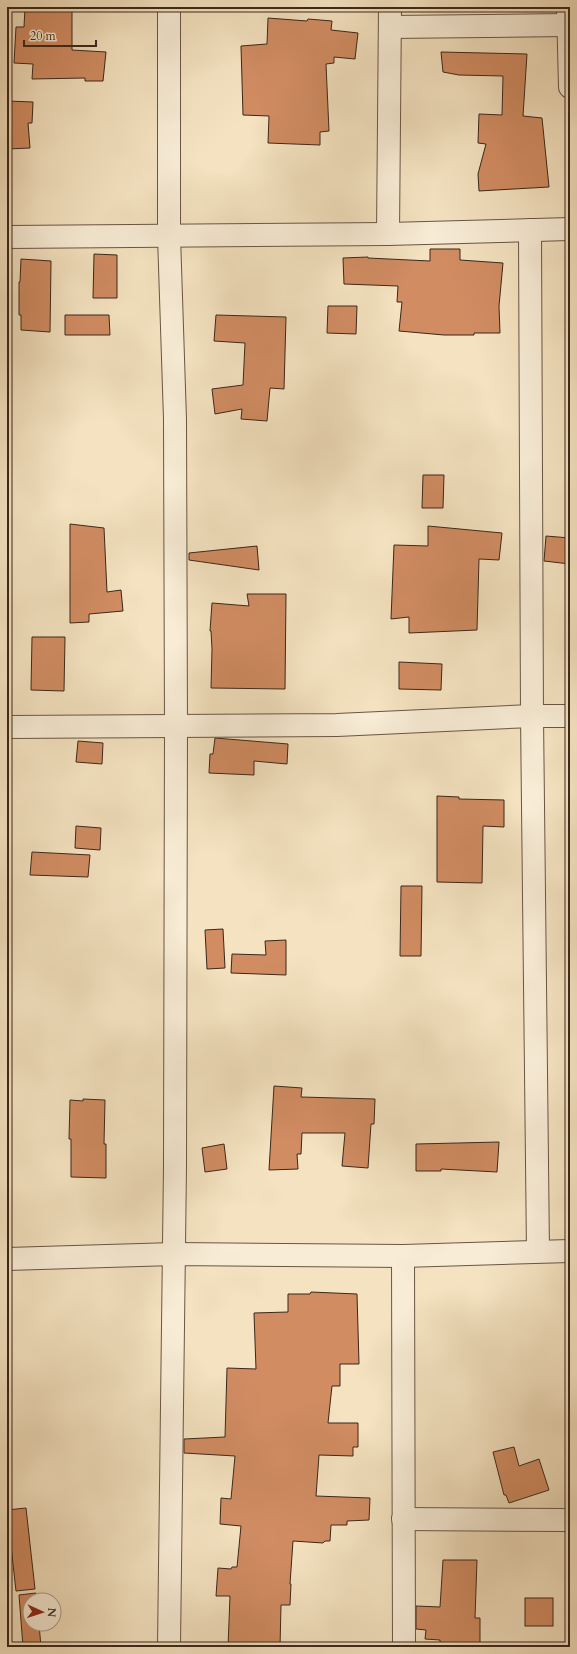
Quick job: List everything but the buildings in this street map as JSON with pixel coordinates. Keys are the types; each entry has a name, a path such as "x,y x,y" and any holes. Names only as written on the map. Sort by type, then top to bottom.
{"street":[{"path":"169,7 169,236 175,419 176,727 174,1254 169,1647"},
{"path":"388,234 390,17 568,16 570,87"},
{"path":"7,237 388,234 570,229"},
{"path":"530,230 532,716 538,1251"},
{"path":"7,727 337,725 532,716 570,716"},
{"path":"7,1259 174,1254 403,1256 570,1250"},
{"path":"403,1256 404,1647"},
{"path":"403,1519 570,1520"}]}
